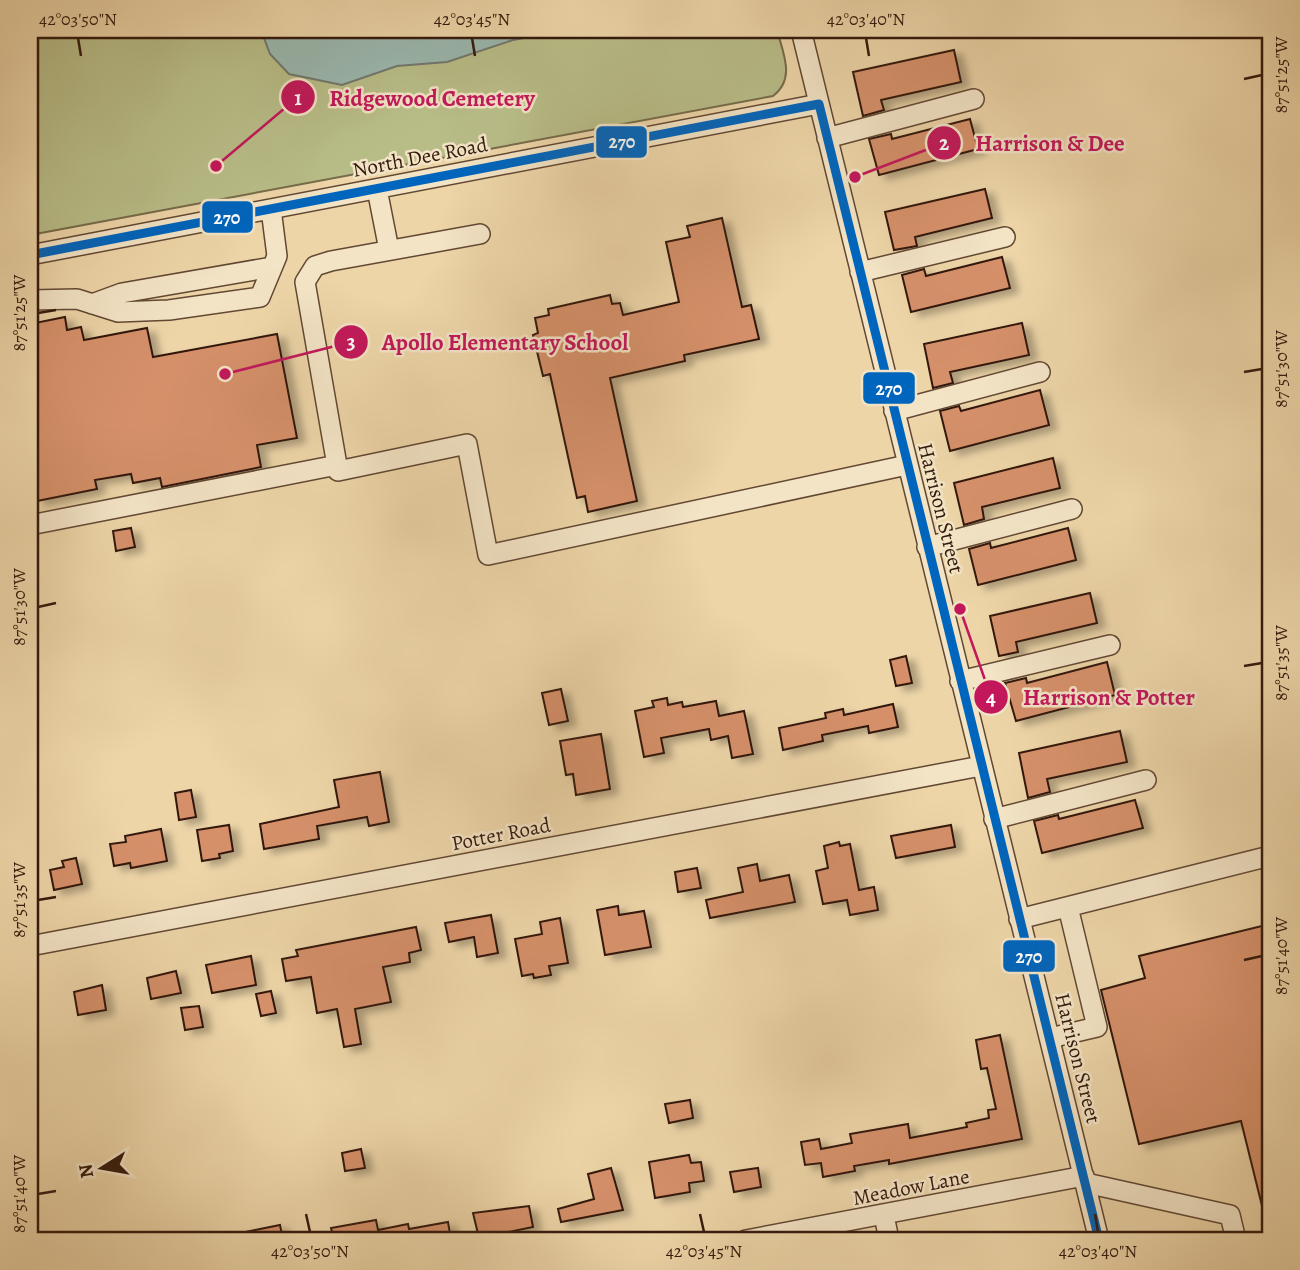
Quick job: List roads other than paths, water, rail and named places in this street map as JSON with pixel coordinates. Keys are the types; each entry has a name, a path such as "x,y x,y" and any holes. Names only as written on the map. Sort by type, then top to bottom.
{"street":[{"name":"Harrison Street","path":"801,30 1099,1240"},
{"path":"827,138 975,99"},
{"name":"North Dee Road","path":"30,255 819,104"},
{"path":"377,189 389,250"},
{"path":"30,300 77,299 118,312 130,312 169,310 260,297 277,256 271,209"},
{"path":"480,234 315,266 305,282 338,471 467,444 488,555 907,465"},
{"path":"860,272 1005,237"},
{"path":"92,304 122,293 272,267"},
{"path":"894,411 1040,372"},
{"path":"30,525 337,465"},
{"path":"927,547 1072,509"},
{"path":"960,681 1110,645"},
{"name":"Potter Road","path":"30,946 981,766"},
{"path":"994,819 1146,780"},
{"path":"1019,919 1270,856"},
{"path":"1050,1038 1097,1027 1068,907"},
{"path":"1085,1180 1230,1215 1236,1240"},
{"name":"Meadow Lane","path":"746,1240 1085,1180"},
{"path":"884,1215 888,1240"}],"water":[{"path":"261,30 567,30 513,40 447,62 397,66 342,85 289,74 270,54"}],"place":[{"name":"Ridgewood Cemetery","path":"216,166"},
{"name":"Harrison & Dee","path":"855,177"},
{"name":"Apollo Elementary School","path":"225,374"},
{"name":"Harrison & Potter","path":"960,609"}]}
